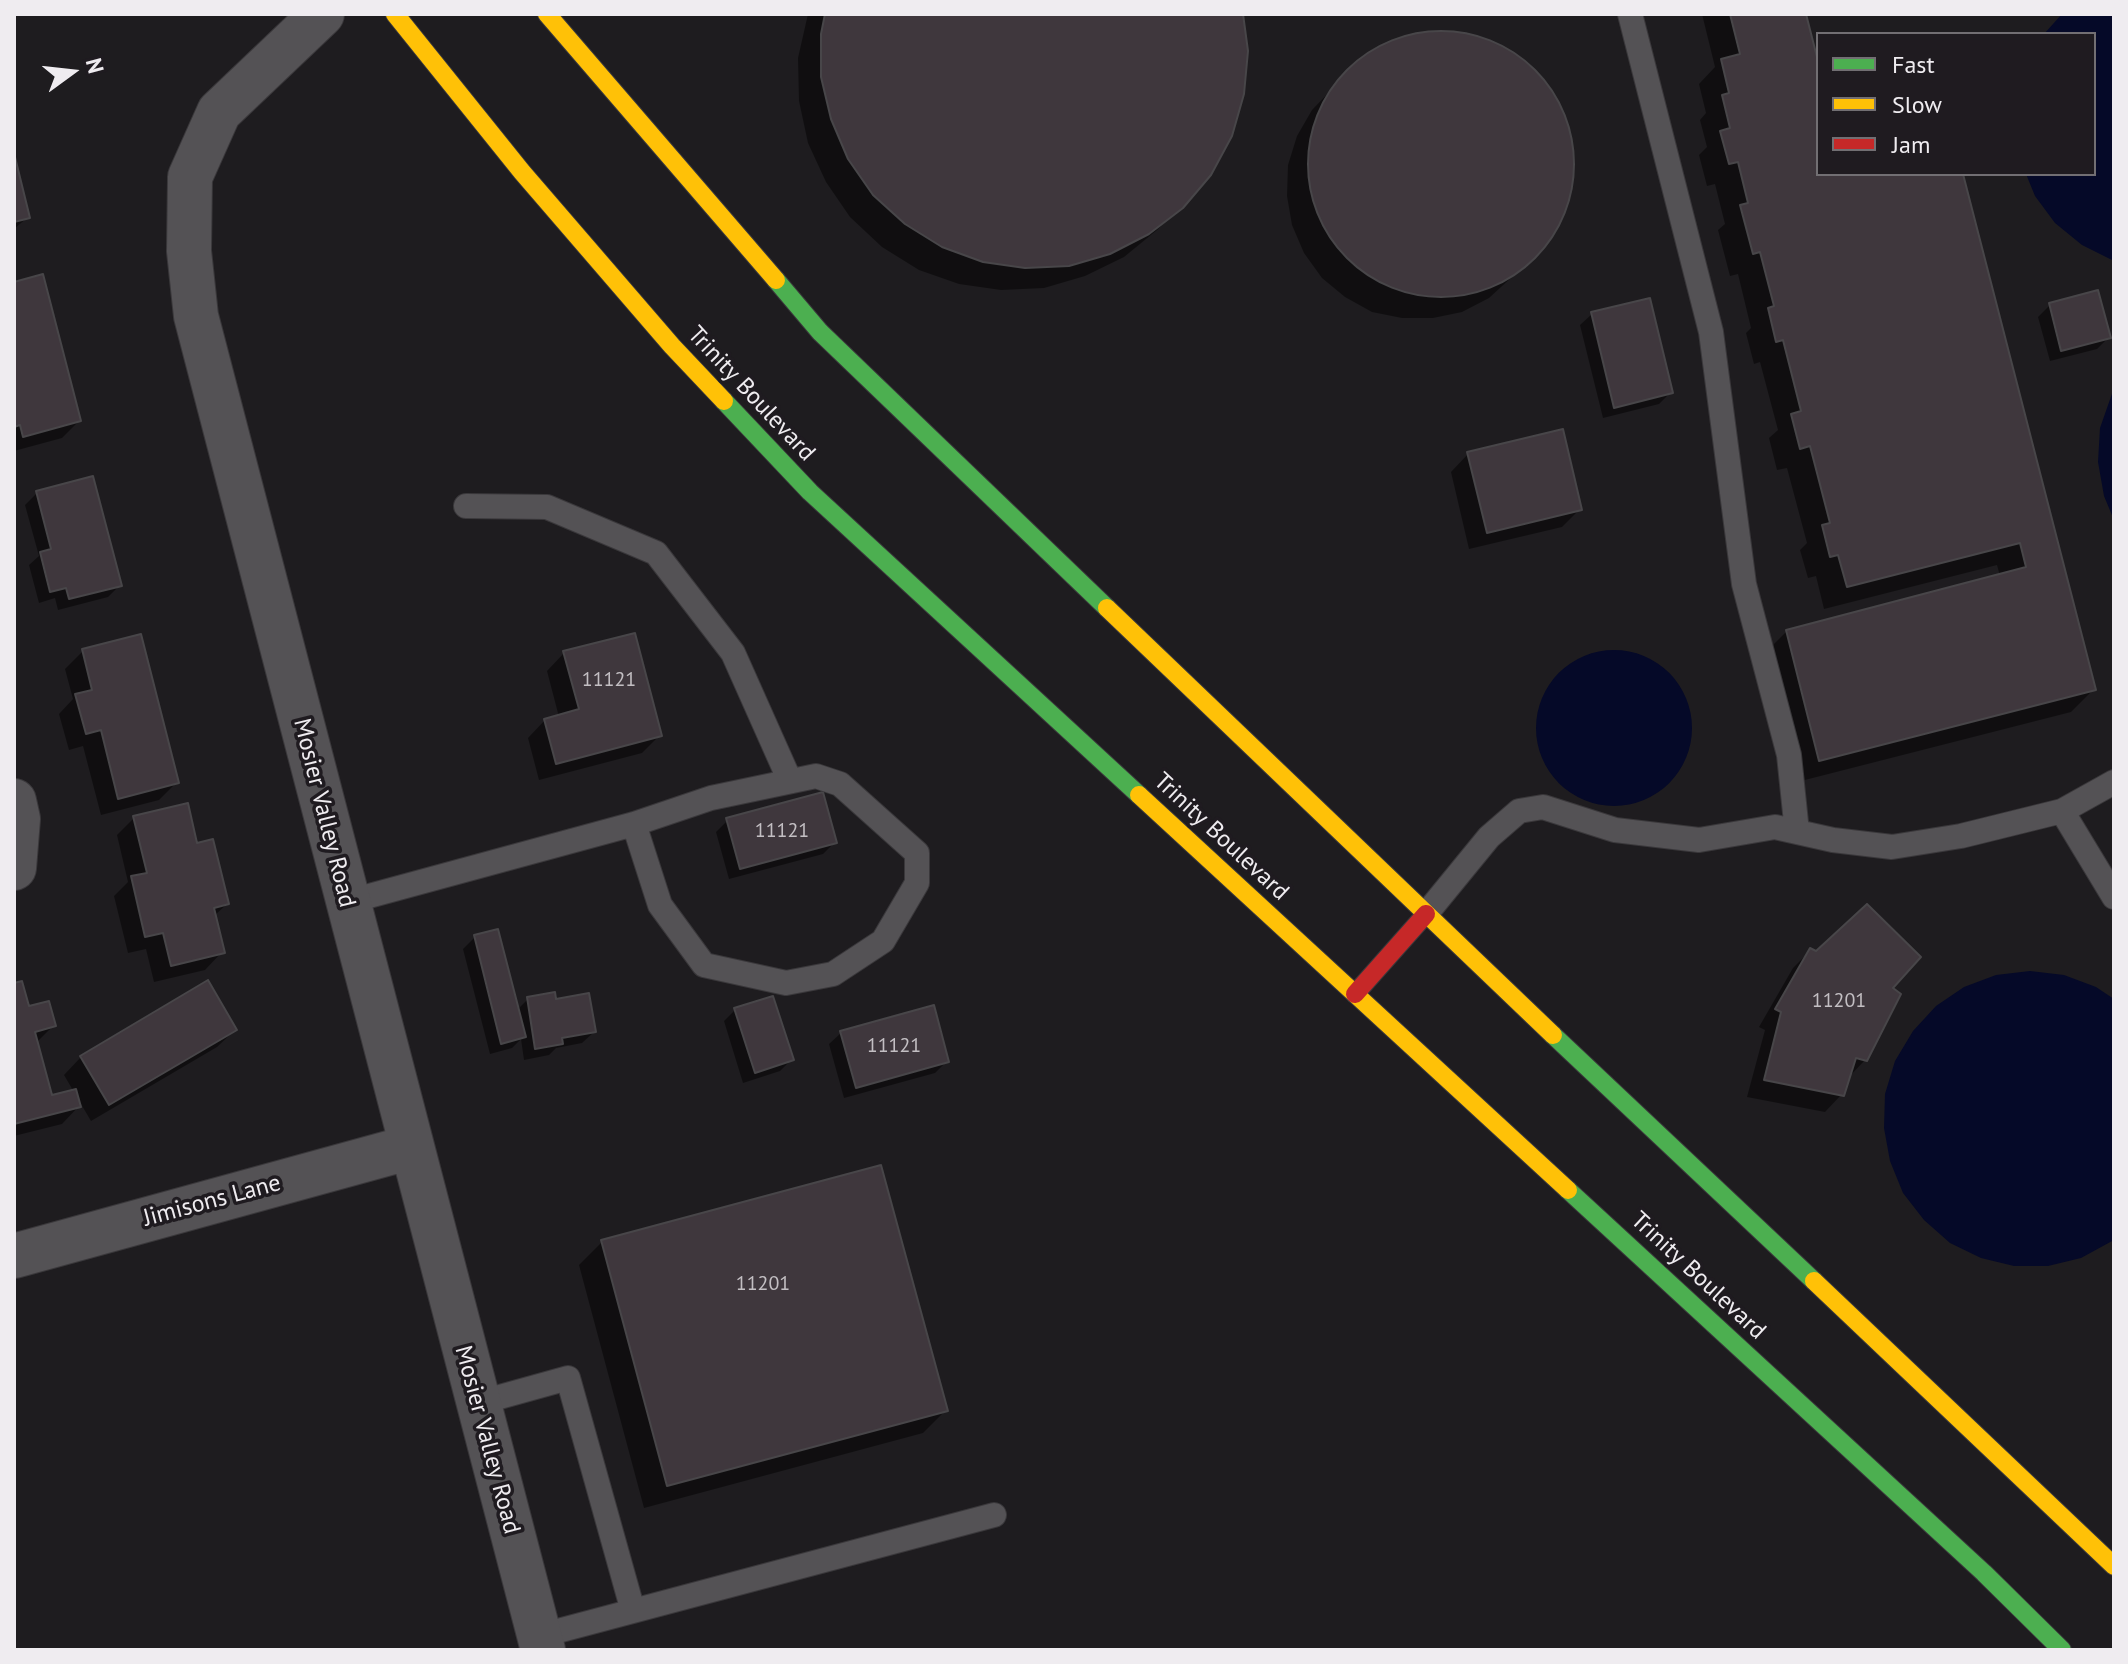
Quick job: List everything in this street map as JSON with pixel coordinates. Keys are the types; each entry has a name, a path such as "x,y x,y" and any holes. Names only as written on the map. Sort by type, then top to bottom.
{"main road":[{"name":"Trinity Boulevard","path":"395,14 522,172 672,346 810,492 1973,1562 2062,1650"},
{"path":"547,14 820,332 1426,914 2114,1566"},
{"path":"1355,994 1426,914"}],"street":[{"name":"Mosier Valley Road","path":"322,14 219,112 190,177 189,251 196,316 541,1643"},
{"path":"14,801 18,819 15,867"},
{"name":"Jimisons Lane","path":"14,1256 411,1147"}],"lane":[{"path":"1630,14 1711,332 1744,584 1789,755 1797,832"},
{"path":"466,506 547,507 656,553 733,653 790,781"},
{"path":"347,902 634,824 711,798 816,776 840,784 917,853 917,883 883,941 833,974 786,983 704,965 660,905 634,824"},
{"path":"1426,914 1489,837 1519,811 1543,807 1615,830 1699,840 1775,827 1833,840 1892,847 1961,836 2062,811 2114,782"},
{"path":"2062,811 2114,897"},
{"path":"478,1403 568,1378 633,1611"},
{"path":"541,1643 633,1611 994,1515"}],"water":[{"path":"2062,14 2114,14 2114,261 2082,245 2055,223 2035,196 2027,176 2096,176 2096,32 2046,32"},
{"path":"2114,388 2114,520 2104,496 2098,462 2100,428"},
{"path":"1614,650 1644,655 1670,672 1687,698 1692,728 1687,758 1670,784 1644,801 1614,806 1584,801 1558,784 1541,758 1536,728 1541,698 1558,672 1584,655"},
{"path":"2030,971 2064,975 2096,987 2114,999 2114,1240 2081,1258 2048,1266 2014,1266 1981,1258 1950,1243 1924,1220 1903,1193 1890,1161 1884,1128 1885,1094 1895,1061 1913,1031 1936,1006 1964,987 1996,975"}],"building":[{"path":"825,14 1243,14 1248,51 1244,94 1232,136 1211,175 1183,208 1149,234 1110,254 1069,266 1025,268 983,262 942,247 905,224 873,195 848,159 831,119 821,77 821,34"},
{"path":"1730,14 1806,14 1816,53 1816,176 1964,176 2096,690 1819,761 1786,630 2026,567 2020,543 1847,587 1838,555 1830,557 1822,525 1830,523 1810,446 1800,449 1791,414 1801,411 1783,340 1776,342 1768,308 1774,306 1760,252 1753,254 1740,205 1748,203 1738,162 1729,164 1720,131 1730,128 1722,95 1729,93 1721,59 1740,54"},
{"path":"1441,31 1467,34 1492,42 1515,54 1535,70 1551,90 1563,113 1571,138 1574,164 1571,190 1563,215 1551,238 1535,258 1515,274 1492,286 1467,294 1441,297 1415,294 1390,286 1367,274 1347,258 1331,238 1319,215 1311,190 1308,164 1311,138 1319,113 1331,90 1347,70 1367,54 1390,42 1415,34"},
{"path":"14,153 30,218 14,222"},
{"path":"43,274 81,421 23,437 20,425 14,427 14,282"},
{"path":"2098,290 2111,338 2061,351 2049,303"},
{"path":"1650,298 1673,393 1614,408 1591,312"},
{"path":"1563,429 1582,510 1487,533 1467,452"},
{"path":"93,476 122,586 69,599 66,588 50,592 40,552 51,549 36,491"},
{"path":"635,633 662,736 556,764 544,719 579,709 563,651"},
{"path":"141,634 179,783 118,799 101,730 86,734 75,694 92,690 82,649"},
{"path":"823,792 837,843 740,869 726,818"},
{"path":"188,803 197,843 213,839 229,904 214,908 225,953 171,966 163,933 145,937 131,876 147,873 133,816"},
{"path":"1867,904 1921,957 1893,988 1901,994 1867,1061 1856,1058 1844,1096 1764,1080 1781,1012 1775,1009 1810,948 1816,951"},
{"path":"498,929 526,1037 501,1044 474,935"},
{"path":"208,980 237,1030 109,1105 80,1056"},
{"path":"22,981 29,1006 49,1001 56,1026 35,1032 52,1095 76,1089 81,1107 14,1124 14,983"},
{"path":"555,992 556,999 589,993 596,1032 562,1038 563,1044 535,1049 527,997"},
{"path":"773,996 794,1060 755,1073 734,1008"},
{"path":"934,1005 949,1062 856,1088 840,1031"},
{"path":"881,1165 948,1411 667,1486 601,1240"}],"traffic: fast":[{"path":"776,280 820,332 1107,608"},
{"path":"724,401 810,492 1139,795"},
{"path":"1553,1035 1814,1281"},
{"path":"1568,1190 1984,1573 2062,1650"}],"traffic: slow":[{"path":"395,14 522,172 672,346 724,401"},
{"path":"547,14 776,280"},
{"path":"1107,608 1553,1035"},
{"path":"1139,795 1568,1190"},
{"path":"1814,1281 2114,1566"}],"traffic: jam":[{"path":"1355,994 1426,914"}]}
